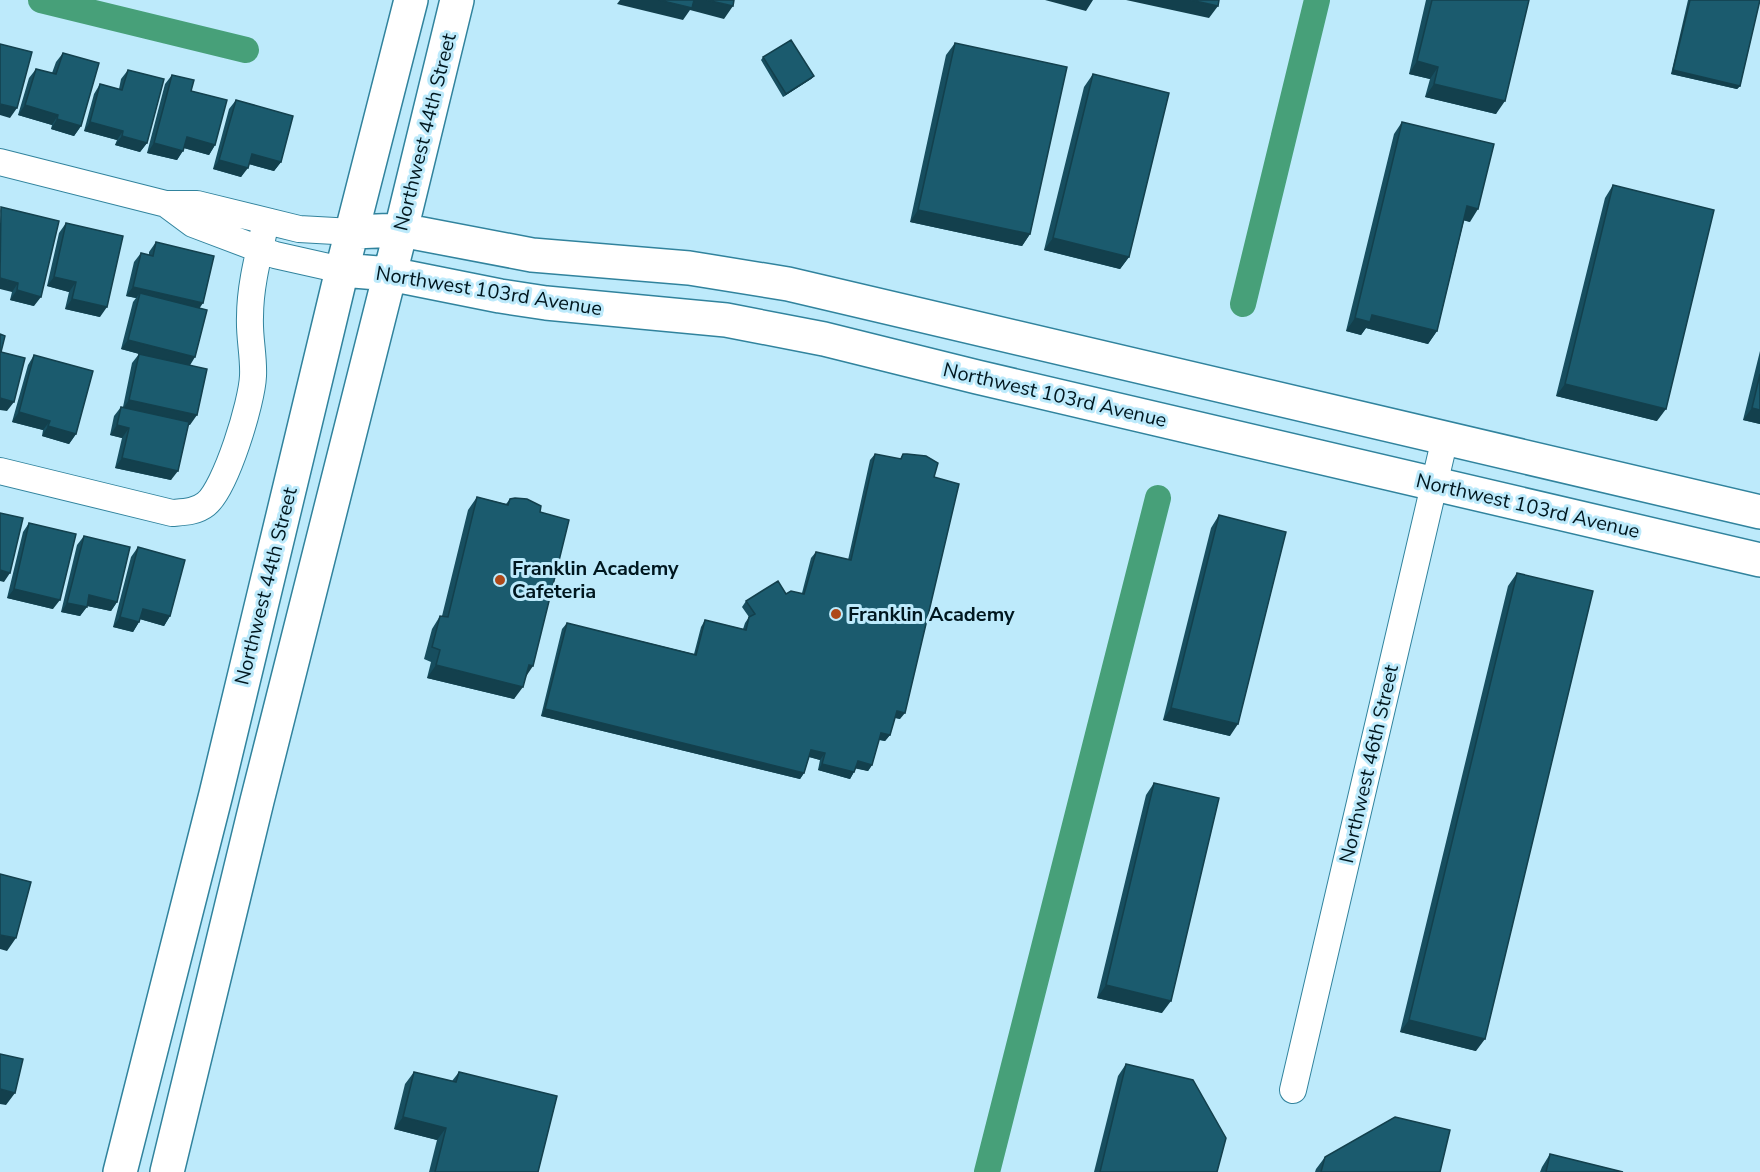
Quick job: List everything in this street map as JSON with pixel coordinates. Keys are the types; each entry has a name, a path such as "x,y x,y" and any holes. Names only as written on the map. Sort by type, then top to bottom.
{"street":[{"name":"Northwest 44th Street","path":"120,1172 216,794 342,270 411,0"},
{"name":"Northwest 44th Street","path":"167,1172 457,0"},
{"path":"0,162 166,204 197,204 298,230 352,232 401,230 532,255 689,268 788,284 1760,512"},
{"path":"166,204 193,224 283,257 342,270"},
{"path":"0,471 172,513 192,512 206,505 218,492 228,470 248,404 253,379 250,316 253,285 266,222"},
{"name":"Northwest 103rd Avenue","path":"342,270 390,274 546,303 726,320 824,339 1760,560"},
{"name":"Northwest 46th Street","path":"1293,1090 1445,438"}],"building":[{"path":"659,0 694,0 692,8"},
{"path":"707,0 734,0 733,6"},
{"path":"1191,0 1219,0 1218,6"},
{"path":"1432,0 1529,0 1505,101 1434,84 1438,67 1417,61"},
{"path":"1690,0 1760,0 1740,86 1673,70"},
{"path":"791,40 814,76 786,94 763,57"},
{"path":"955,43 1067,67 1030,234 918,210"},
{"path":"0,44 32,52 17,108 0,104"},
{"path":"63,53 99,63 81,126 57,119 58,115 25,105 36,69 56,74"},
{"path":"128,70 164,79 147,143 122,136 123,131 90,122 100,84 122,90"},
{"path":"1093,74 1169,93 1129,257 1053,238"},
{"path":"172,75 194,80 191,91 227,100 215,145 187,137 183,151 154,143"},
{"path":"236,100 293,116 281,162 252,154 248,168 219,160"},
{"path":"1402,122 1494,144 1478,209 1467,206 1437,331 1372,315 1370,322 1355,318"},
{"path":"1613,185 1714,210 1666,409 1565,384"},
{"path":"1,207 59,221 41,297 17,290 18,283 0,278"},
{"path":"66,223 123,236 107,307 72,299 76,282 54,277"},
{"path":"156,242 214,256 203,303 133,287 141,253 153,256"},
{"path":"140,293 207,310 195,357 128,340"},
{"path":"0,334 5,336 1,352 25,358 14,402 0,398"},
{"path":"139,354 207,369 197,415 129,400"},
{"path":"34,355 93,371 76,434 48,426 50,421 19,412"},
{"path":"1760,374 1760,410 1752,408"},
{"path":"121,407 189,422 178,471 122,458 129,428 117,425"},
{"name":"Franklin Academy","path":"875,454 901,459 903,454 926,456 938,463 934,477 959,484 905,713 897,711 890,735 881,733 872,765 858,761 854,772 822,764 825,753 811,750 804,773 545,709 567,623 696,655 705,620 746,630 749,617 755,614 746,601 778,581 786,594 791,591 804,594 816,552 851,560"},
{"name":"Franklin Academy Cafeteria","path":"477,497 508,505 510,499 527,499 541,506 540,512 569,520 533,666 529,665 523,687 436,665 440,650 432,647 440,616 448,617"},
{"path":"0,513 23,518 10,573 0,570"},
{"path":"1219,515 1286,532 1238,724 1171,708"},
{"path":"29,523 76,534 60,600 14,589"},
{"path":"84,536 130,547 117,602 89,595 87,607 67,603"},
{"path":"138,547 185,560 170,616 143,609 139,622 120,617"},
{"path":"1517,573 1593,591 1485,1039 1409,1020"},
{"path":"1154,783 1219,798 1171,1001 1106,985"},
{"path":"0,874 31,882 16,938 0,935"},
{"path":"0,1054 23,1059 15,1093 0,1089"},
{"path":"1126,1064 1193,1080 1226,1138 1217,1172 1100,1172"},
{"path":"414,1072 456,1082 459,1072 557,1096 538,1172 435,1172 446,1128 403,1117"},
{"path":"1395,1117 1450,1130 1440,1172 1321,1172 1325,1157"},
{"path":"1550,1154 1623,1172 1546,1172"}],"waterway":[{"path":"41,0 246,50"},
{"path":"1243,304 1317,0"},
{"path":"987,1172 1158,498"}],"place":[{"name":"Franklin Academy Cafeteria","path":"500,580"},
{"name":"Franklin Academy","path":"836,614"}]}
